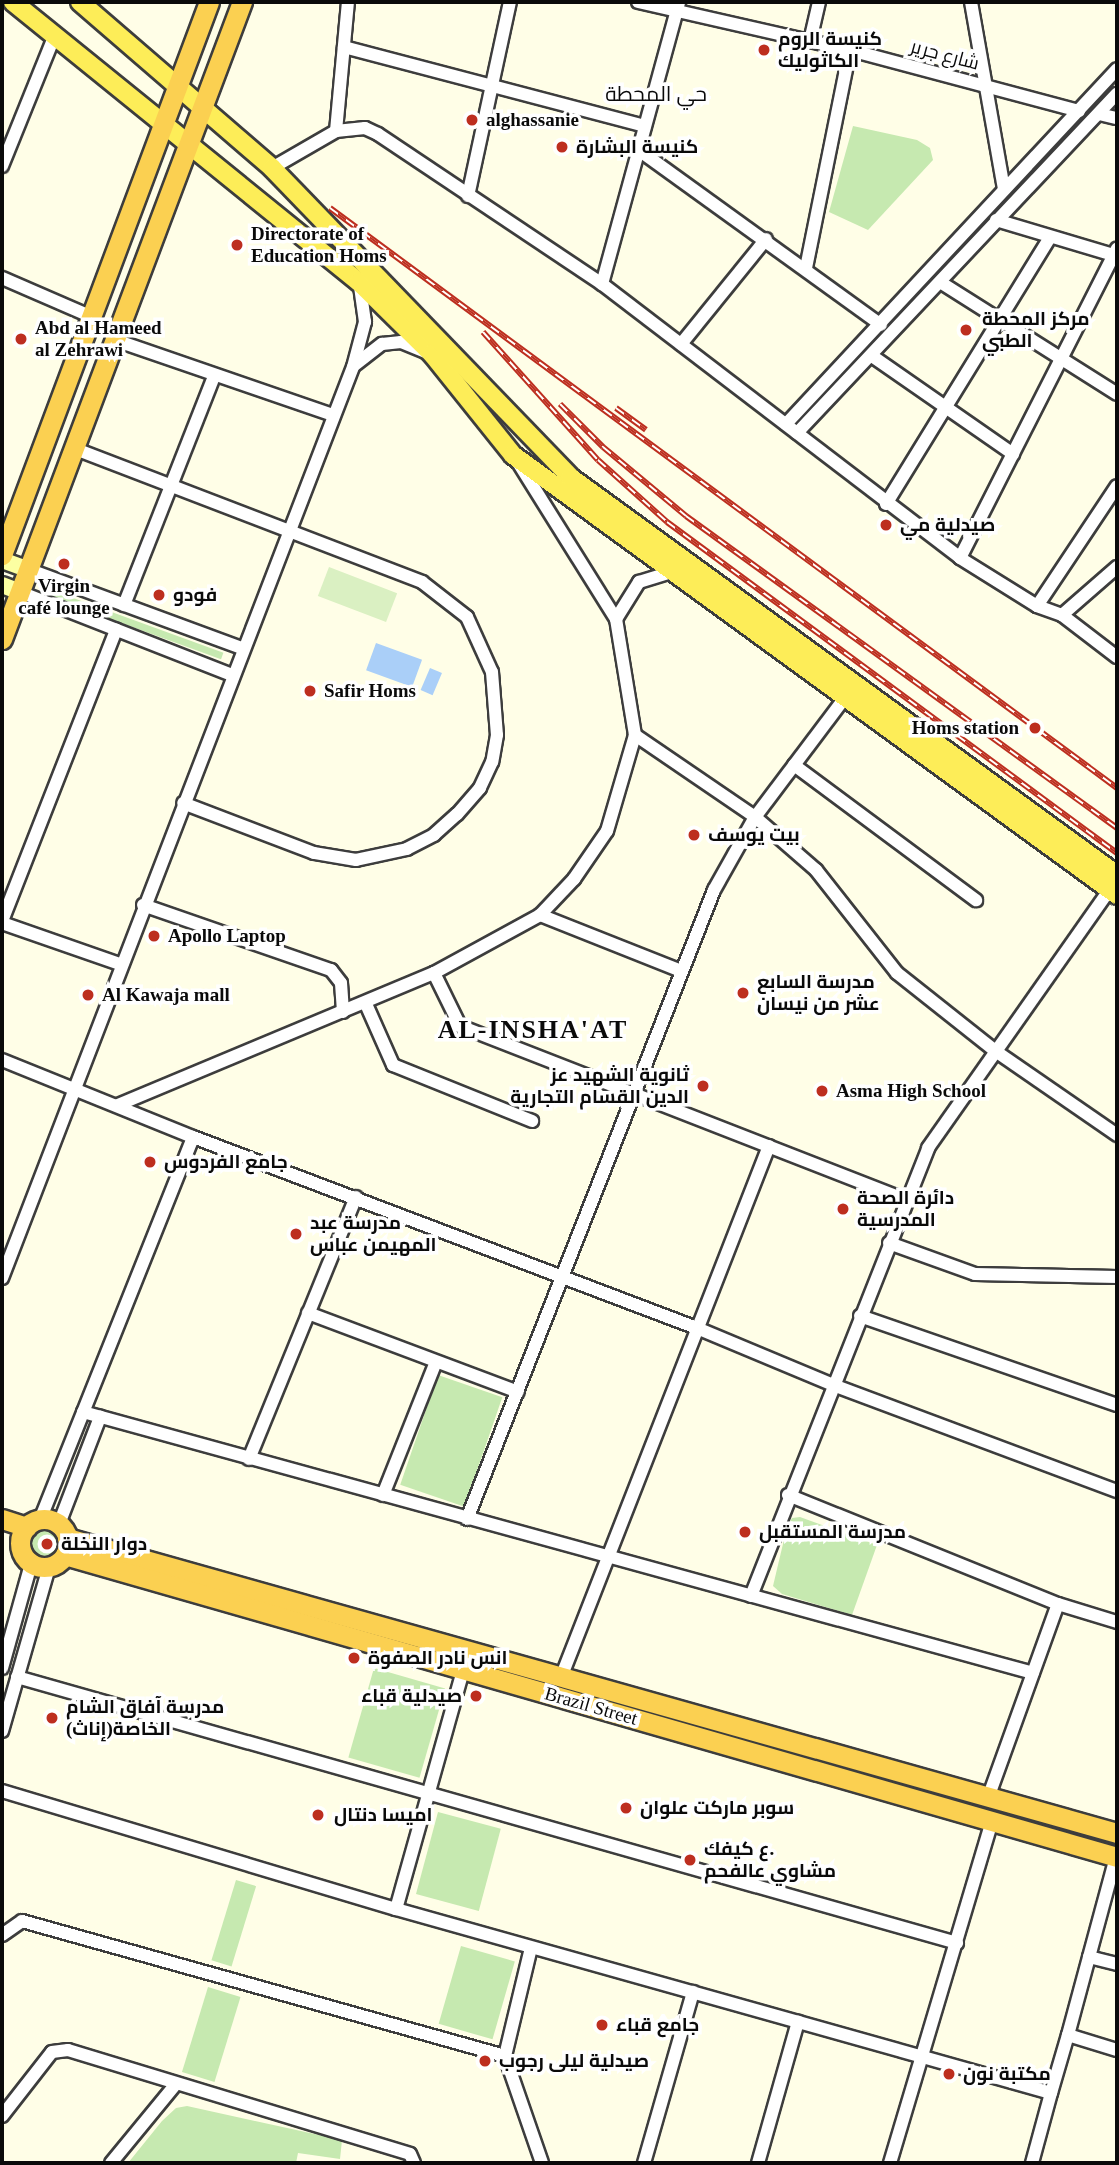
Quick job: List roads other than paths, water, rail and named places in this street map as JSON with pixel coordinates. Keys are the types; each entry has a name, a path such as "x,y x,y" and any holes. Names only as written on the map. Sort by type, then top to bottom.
{"highway":[{"path":"2,557 162,122 209,2"},
{"path":"2,639 11,589 27,569 111,339 242,2"},
{"name":"Brazil Street","path":"2,1520 40,1543 463,1670 1116,1857"},
{"name":"Brazil Street","path":"40,1543 562,1675 1117,1833"}],"main road":[{"path":"13,2 359,282 432,354 513,455 844,699 1115,886"},
{"path":"80,2 201,111 272,168 570,477 1115,886"},
{"path":"2,557 27,569"}],"street":[{"path":"336,131 348,2"},
{"path":"468,196 490,82 510,2"},
{"name":"شارع جرير","path":"638,2 677,7 1079,111"},
{"path":"810,41 819,2"},
{"path":"971,2 1004,189"},
{"path":"602,285 677,7"},
{"path":"2,166 54,37"},
{"path":"344,47 490,82 645,126"},
{"path":"806,268 850,50"},
{"path":"786,424 1117,69"},
{"path":"797,433 1117,94"},
{"path":"1099,114 1117,118"},
{"path":"272,168 336,131 365,128 378,134 602,285 960,558 1037,606 1062,615 1117,657"},
{"path":"2,130 15,134"},
{"path":"640,151 766,239 881,325"},
{"path":"960,558 1116,254 996,220"},
{"path":"886,503 1050,237"},
{"path":"681,344 766,239"},
{"path":"2,278 90,316"},
{"path":"2,1278 120,964 353,367 365,322 366,304 359,282"},
{"path":"940,282 1117,394"},
{"path":"111,339 333,415"},
{"path":"353,367 382,344 401,342 432,354"},
{"path":"872,356 1013,454"},
{"path":"124,605 214,376"},
{"path":"73,448 171,483 422,582 467,617 492,672 497,735 492,762 480,788 434,835 407,849 356,860 314,853 183,803"},
{"path":"118,1105 366,1004 434,973 540,915 574,879 607,831 635,734 616,619 513,455"},
{"path":"1037,606 1117,486"},
{"path":"1062,615 1117,568"},
{"path":"27,569 242,649"},
{"path":"616,619 639,582 671,572"},
{"path":"11,589 232,675"},
{"path":"116,630 2,922 120,964"},
{"path":"467,1519 564,1276 680,970 714,890 755,817 844,699"},
{"path":"635,734 755,817 816,870 897,972 994,1050 1117,1135"},
{"path":"793,765 976,900"},
{"path":"751,1596 904,1199 928,1148 994,1050 1115,886"},
{"path":"143,905 331,970 341,983 343,1012"},
{"path":"540,915 680,970"},
{"path":"434,973 460,1026 633,1090 904,1199"},
{"path":"366,1004 393,1065 532,1121"},
{"path":"2,1060 193,1137 697,1328 833,1385 1117,1490"},
{"path":"2,1668 83,1412 193,1137"},
{"path":"562,1675 769,1146"},
{"path":"249,1458 356,1197"},
{"path":"889,1242 975,1274 1117,1277"},
{"path":"308,1313 517,1392"},
{"path":"860,1316 1117,1405"},
{"path":"383,1495 436,1362"},
{"path":"83,1412 1033,1673"},
{"path":"2,1731 18,1677 40,1543 100,1417"},
{"path":"788,1495 1058,1604 1117,1622"},
{"path":"988,1798 1058,1604"},
{"path":"396,1909 463,1670"},
{"path":"18,1677 957,1943"},
{"path":"2,1791 531,1948 922,2054 1051,2093"},
{"path":"890,2163 992,1821"},
{"path":"1032,2163 1116,1857"},
{"path":"2,1935 22,1921 505,2056"},
{"path":"531,1948 505,2056 542,2163"},
{"path":"1089,1957 1117,1964"},
{"path":"644,2163 693,1992"},
{"path":"758,2163 798,2022"},
{"path":"1068,2035 1117,2050"},
{"path":"2,2116 52,2052 68,2050 175,2085 410,2154 414,2163"},
{"path":"111,2163 175,2085"}],"water":[{"path":"376,643 422,660 412,687 366,670"},
{"path":"430,668 442,673 433,695 421,690"}],"railway":[{"path":"330,208 1117,788"},
{"path":"483,332 598,460 667,522 1117,853"},
{"path":"560,404 603,447 686,516 1117,828"},
{"path":"616,408 646,430"}],"place":[{"name":"كنيسة الروم الكاثوليك","path":"764,50"},
{"name":"alghassanie","path":"472,120"},
{"name":"كنيسة البشارة","path":"562,147"},
{"name":"Directorate of Education Homs","path":"237,245"},
{"name":"مركز المحطة الطبي","path":"966,330"},
{"name":"Abd al Hameed al Zehrawi","path":"21,339"},
{"name":"صيدلية مي","path":"886,525"},
{"name":"Virgin café lounge","path":"64,564"},
{"name":"فودو","path":"159,595"},
{"name":"Safir Homs","path":"310,691"},
{"name":"Homs station","path":"1035,728"},
{"name":"بيت يوسف","path":"694,835"},
{"name":"Apollo Laptop","path":"154,936"},
{"name":"مدرسة السابع عشر من نيسان","path":"743,993"},
{"name":"Al Kawaja mall","path":"88,995"},
{"name":"ثانوية الشهيد عز الدين القسام التجارية","path":"703,1086"},
{"name":"Asma High School","path":"822,1091"},
{"name":"جامع الفردوس","path":"150,1162"},
{"name":"دائرة الصحة المدرسية","path":"843,1209"},
{"name":"مدرسة عبد المهيمن عباس","path":"296,1234"},
{"name":"مدرسة المستقبل","path":"745,1532"},
{"name":"دوار النخلة","path":"47,1544"},
{"name":"انس نادر الصفوة","path":"354,1658"},
{"name":"صيدلية قباء","path":"476,1696"},
{"name":"مدرسة آفاق الشام الخاصة(إناث)","path":"52,1718"},
{"name":"سوبر ماركت علوان","path":"626,1808"},
{"name":"اميسا دنتال","path":"318,1815"},
{"name":"ع كيفك. مشاوي عالفحم","path":"690,1860"},
{"name":"جامع قباء","path":"602,2025"},
{"name":"صيدلية ليلى رجوب","path":"485,2061"},
{"name":"مكتبة نون","path":"949,2074"}],"district":[{"name":"حي المحطة","path":"656,94"},
{"name":"AL-INSHA'AT","path":"533,1030"}]}
